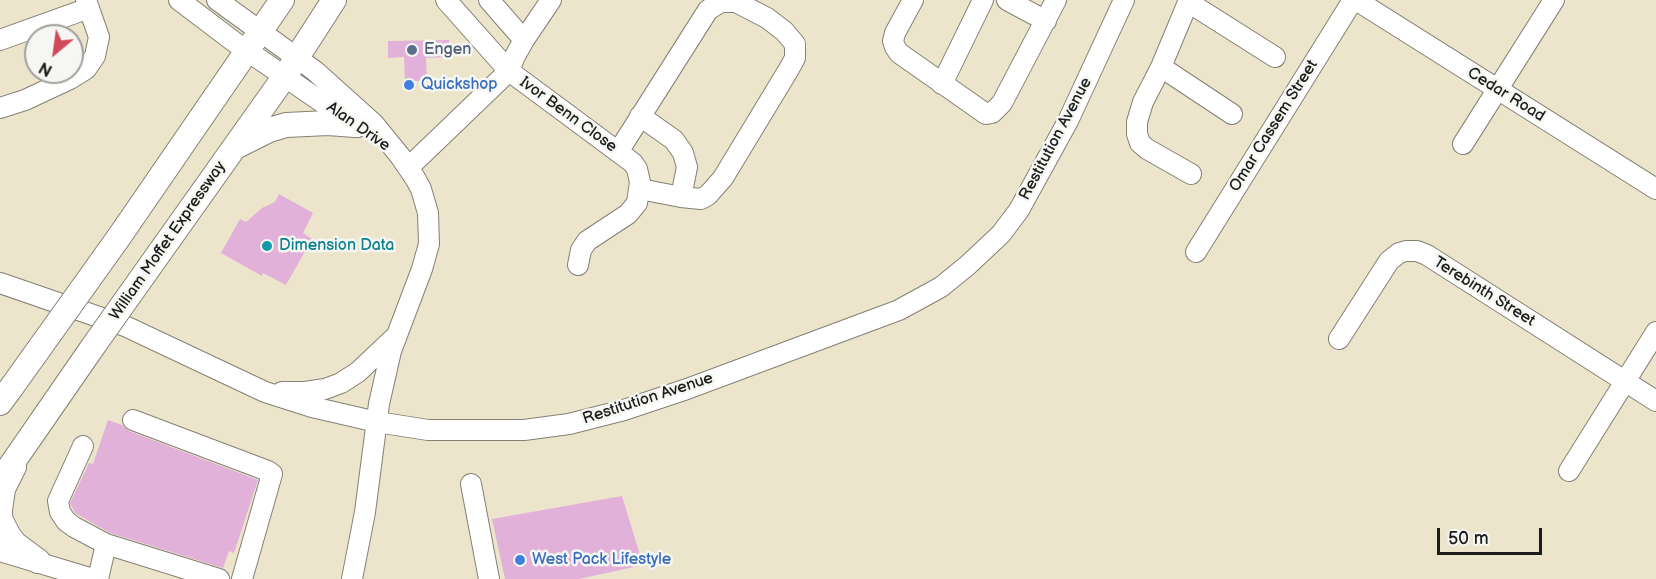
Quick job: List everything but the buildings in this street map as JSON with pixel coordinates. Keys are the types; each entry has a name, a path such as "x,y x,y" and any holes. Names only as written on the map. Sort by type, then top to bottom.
{"main road":[{"path":"5,396 119,237 282,0"},
{"name":"William Moffet Expressway","path":"0,481 291,67 334,0"},
{"path":"234,147 269,130 286,125 328,123 355,125"},
{"path":"29,438 3,489 0,512 1,521 15,544 38,561"}],"street":[{"name":"Alan Drive","path":"179,0 254,41 291,67 355,125 404,162"},
{"name":"Alan Drive","path":"217,0 254,41"},
{"path":"446,0 509,71 524,40 551,0"},
{"path":"489,0 524,40"},
{"path":"913,0 892,41 899,53 986,114 992,113 1002,103 1056,0"},
{"path":"942,84 983,0"},
{"path":"1007,0 1046,21"},
{"name":"Restitution Avenue","path":"0,283 125,326 265,392 377,422 428,430 481,432 524,430 569,424 624,410 709,381 879,317 941,287 1001,234 1019,210 1068,121 1124,0"},
{"name":"Cedar Road","path":"1354,0 1656,189"},
{"name":"Omar Cassem Street","path":"1196,252 1354,0"},
{"path":"1463,144 1554,0"},
{"path":"1191,174 1147,150 1140,143 1137,134 1137,122 1143,102 1161,67 1188,1 1275,57"},
{"path":"578,265 584,244 634,208 638,203 640,189 701,199 708,195 723,178 789,69 795,58 795,44 784,31 767,18 736,2 721,2 708,10 618,152"},
{"path":"0,40 87,4 99,36 95,56 86,69 25,100 0,108"},
{"name":"Alan Drive","path":"291,67 315,71 374,124 404,162"},
{"path":"1161,67 1232,114"},
{"name":"Ivor Benn Close","path":"404,162 509,71 633,163 638,169 640,189"},
{"path":"640,116 674,140 682,153 687,167 681,197"},
{"path":"352,579 365,512 379,404 391,351 429,244 430,224 425,201 421,189 404,162"},
{"name":"Terebinth Street","path":"1338,339 1389,261 1399,253 1411,250 1427,255 1656,401"},
{"path":"1569,471 1656,332"},
{"path":"265,392 305,392 326,389 341,383 358,372 396,337"},
{"path":"134,420 272,474 242,579"},
{"path":"83,446 58,501 60,512 66,521 106,544 219,579"},
{"path":"471,484 489,579"},
{"path":"98,579 106,544"},
{"path":"0,551 93,579"}],"place":[{"name":"Engen","path":"412,50"},
{"name":"Quickshop","path":"409,85"},
{"name":"Dimension Data","path":"267,246"},
{"name":"West Pack Lifestyle","path":"520,560"}]}
